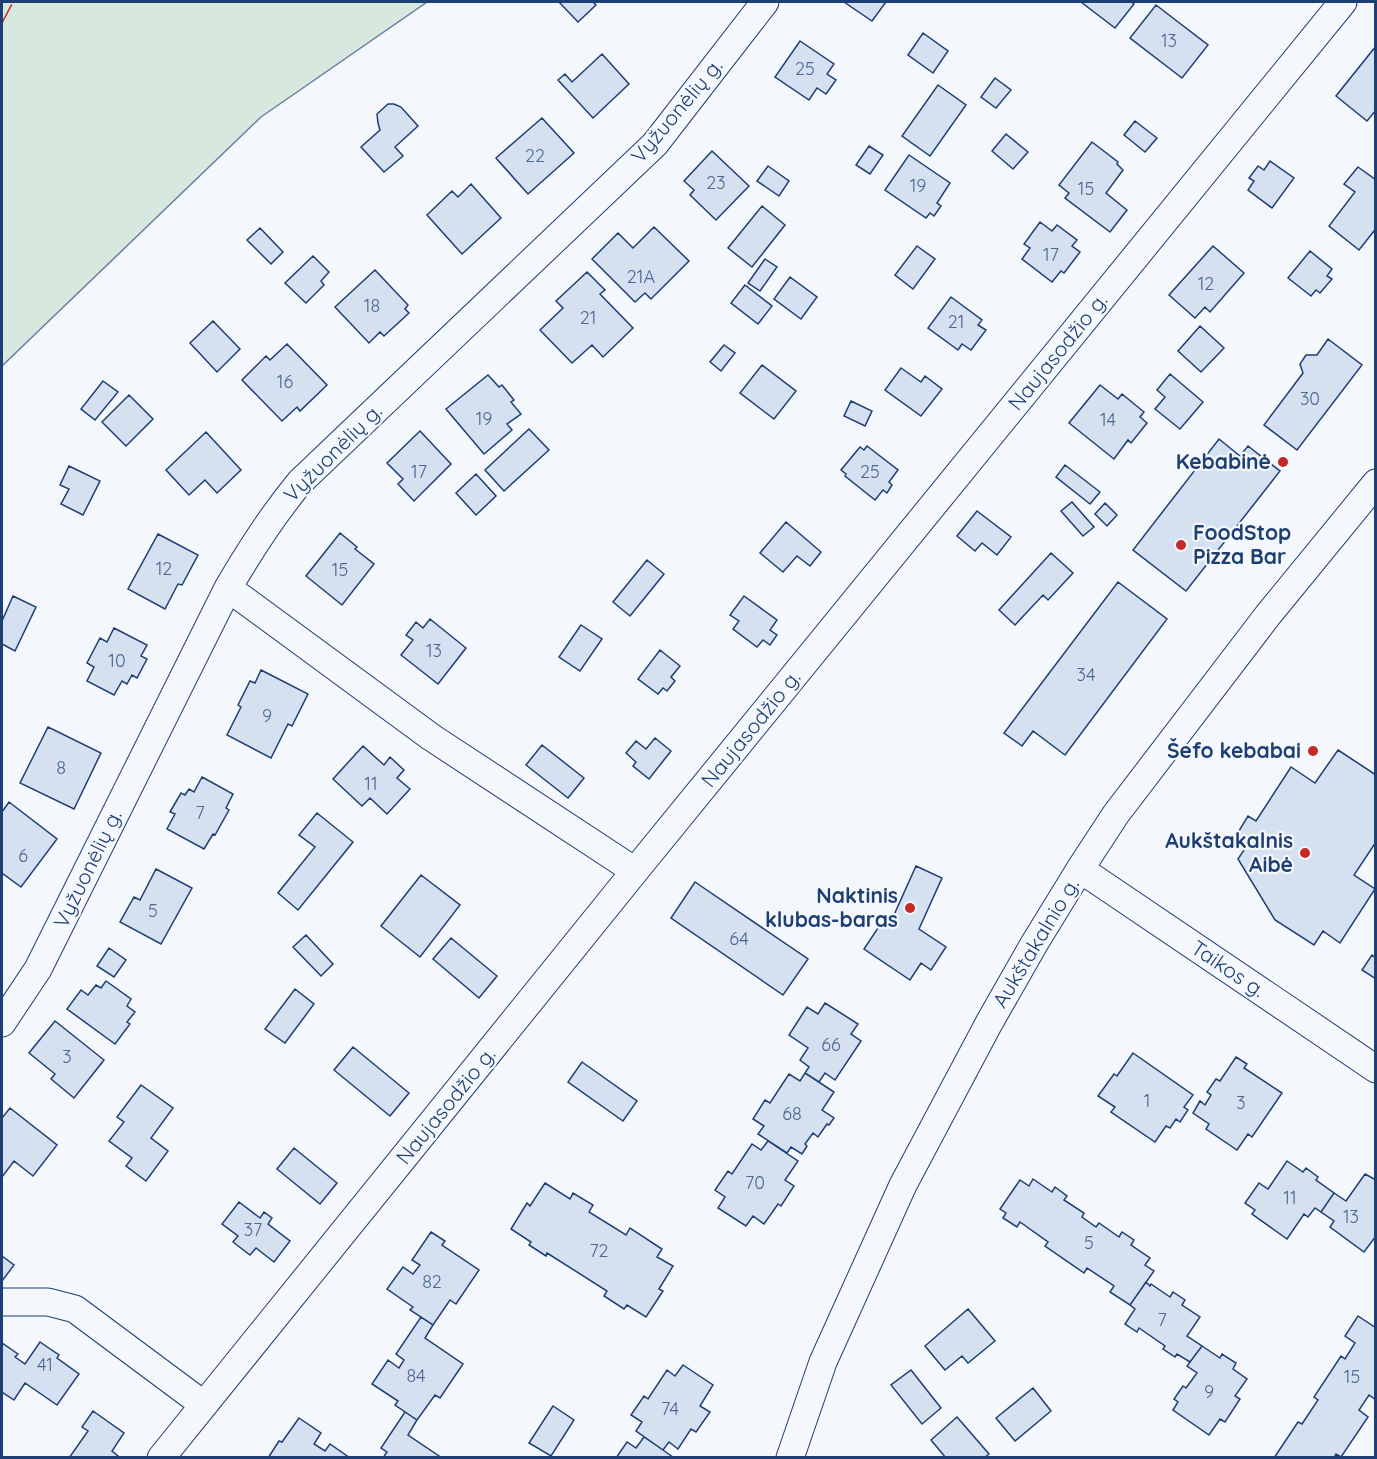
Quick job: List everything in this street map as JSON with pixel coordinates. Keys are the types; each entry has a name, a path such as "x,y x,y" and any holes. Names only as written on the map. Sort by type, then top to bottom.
{"street":[{"name":"Vyžuonėlių g.","path":"2,1023 38,969 228,588 256,540 279,507 300,482 655,144 765,2"},
{"name":"Naujasodžio g.","path":"161,1458 1343,2"},
{"name":"Aukštakalnio g.","path":"790,1458 823,1362 903,1185 989,1023 1034,944 1116,814 1268,615 1376,483"},
{"path":"228,588 431,737 635,872"},
{"name":"Taikos g.","path":"1080,869 1376,1070"},
{"path":"2,1302 48,1302 75,1309 204,1405"}],"shaded area":[{"path":"2,2 427,2 261,117 2,366"}],"building":[{"path":"559,2 593,2 596,5 578,22"},
{"path":"844,2 886,2 872,21"},
{"path":"1081,2 1131,2 1134,4 1115,28"},
{"path":"1156,5 1208,45 1182,78 1130,38"},
{"path":"923,33 948,51 933,73 908,55"},
{"path":"800,41 834,64 827,74 836,80 826,94 817,88 809,100 775,77"},
{"path":"1376,46 1376,110 1367,121 1336,96"},
{"path":"602,54 629,84 593,118 558,80 565,74 572,82"},
{"path":"995,78 1011,90 996,108 981,97"},
{"path":"938,85 966,105 930,156 902,136"},
{"path":"388,104 401,107 418,126 395,147 403,156 384,172 361,147 380,130 377,114"},
{"path":"542,118 574,153 528,194 496,158"},
{"path":"1135,121 1157,138 1145,152 1124,135"},
{"path":"1006,134 1028,152 1013,169 992,151"},
{"path":"1092,142 1118,162 1117,164 1123,170 1106,193 1127,210 1110,232 1065,198 1069,193 1059,185"},
{"path":"869,146 883,155 870,174 856,165"},
{"path":"712,151 749,186 716,220 690,195 694,190 684,181"},
{"path":"909,155 950,183 937,203 941,206 934,216 930,213 926,218 885,190"},
{"path":"1270,161 1294,178 1272,208 1248,190 1254,181 1249,178 1258,166 1264,170"},
{"path":"768,166 789,181 779,196 757,181"},
{"path":"1358,167 1376,180 1376,232 1374,231 1359,250 1329,226 1355,192 1344,184"},
{"path":"471,184 501,218 462,254 427,215 452,191 458,197"},
{"path":"762,206 785,225 752,267 728,248"},
{"path":"1040,222 1052,231 1057,225 1077,240 1072,246 1080,252 1064,273 1061,271 1052,282 1022,259 1030,248 1024,244"},
{"path":"654,227 689,261 651,299 645,293 635,302 592,259 618,233 633,248"},
{"path":"260,228 283,252 271,264 247,240"},
{"path":"917,246 935,259 913,289 895,275"},
{"path":"1213,246 1244,273 1210,312 1205,307 1195,318 1169,295"},
{"path":"1310,251 1332,269 1327,276 1332,279 1320,293 1316,290 1311,296 1288,278"},
{"path":"313,256 329,272 321,281 324,285 306,303 285,283"},
{"path":"765,259 777,267 760,291 748,283"},
{"path":"375,270 408,305 405,309 409,313 384,336 380,332 369,343 335,307"},
{"path":"587,272 605,290 600,294 633,328 603,357 592,345 572,363 540,330 563,308 556,301"},
{"path":"790,277 817,297 801,319 774,299"},
{"path":"745,285 772,306 758,324 731,303"},
{"path":"951,297 982,320 978,325 986,330 971,350 962,344 958,350 928,328"},
{"path":"213,321 240,349 217,372 190,343"},
{"path":"1200,326 1224,348 1201,372 1178,351"},
{"path":"1328,339 1362,365 1297,450 1264,425 1303,373 1300,364 1306,355 1317,355"},
{"path":"287,344 327,385 300,411 297,407 282,421 242,380 266,356 270,360"},
{"path":"724,345 735,353 721,371 710,362"},
{"path":"762,365 796,391 774,419 740,393"},
{"path":"901,368 921,382 925,376 942,389 921,416 885,390"},
{"path":"1170,374 1203,402 1180,429 1155,409 1165,397 1157,390"},
{"path":"488,375 499,387 502,385 514,400 511,402 521,414 507,424 512,430 484,454 446,409"},
{"path":"103,381 118,392 95,420 81,409"},
{"path":"1100,385 1118,399 1122,394 1144,412 1140,417 1147,423 1131,443 1128,440 1114,459 1069,423"},
{"path":"129,395 153,419 126,446 102,422"},
{"path":"851,401 872,411 865,426 844,416"},
{"path":"529,429 549,450 504,491 485,470"},
{"path":"420,431 451,464 414,501 398,484 403,479 387,463"},
{"path":"206,432 241,470 217,493 205,480 189,495 166,470"},
{"path":"1219,439 1240,456 1248,446 1280,471 1186,591 1133,550"},
{"path":"867,446 898,470 889,482 892,485 887,493 883,490 875,500 845,476 846,474 841,470 860,447 864,450"},
{"path":"1065,465 1100,492 1090,504 1056,477"},
{"path":"69,466 100,481 83,515 61,504 69,489 60,485"},
{"path":"476,474 496,496 476,515 456,493"},
{"path":"1072,502 1094,527 1083,536 1061,511"},
{"path":"1105,503 1117,515 1107,526 1095,514"},
{"path":"977,511 1011,537 997,555 982,543 975,551 957,536"},
{"path":"786,522 821,552 810,566 797,556 783,572 760,553"},
{"path":"340,533 374,564 342,605 306,576"},
{"path":"158,534 198,555 182,585 178,584 165,609 128,589"},
{"path":"1051,553 1073,573 1048,600 1043,595 1015,625 999,610"},
{"path":"647,560 664,574 630,616 613,602"},
{"path":"1118,582 1167,619 1065,755 1033,731 1022,746 1004,733"},
{"path":"13,596 36,607 15,651 2,644 2,621"},
{"path":"744,596 777,620 770,630 777,635 770,645 763,640 757,647 733,629 739,621 730,615"},
{"path":"430,619 466,648 438,684 401,655 413,640 406,635 416,622 423,628"},
{"path":"581,625 602,639 580,671 559,657"},
{"path":"114,628 147,645 141,656 147,659 137,678 132,675 127,684 122,681 114,695 87,681 94,667 87,663 100,638 107,642"},
{"path":"660,650 680,666 671,677 675,681 667,691 663,688 658,694 638,679"},
{"path":"261,670 308,694 292,726 288,724 271,758 227,735 241,707 238,705 250,681 255,683"},
{"path":"48,727 101,753 74,809 20,783"},
{"path":"655,738 671,751 649,779 633,766 636,762 626,753 636,741 646,749"},
{"path":"542,745 584,778 568,798 526,765"},
{"path":"363,746 384,765 390,757 404,770 397,778 410,789 387,814 370,798 362,806 333,779"},
{"name":"Aukštakalnis Aibė","path":"1338,750 1376,775 1376,842 1354,875 1375,889 1340,943 1323,931 1314,945 1275,920 1238,859 1246,847 1234,839 1248,816 1256,821 1291,767 1315,783"},
{"path":"202,777 233,794 226,808 229,810 204,849 167,829 175,814 170,812 181,793 185,795 189,789 194,792"},
{"path":"9,802 57,839 21,887 2,873 2,812"},
{"path":"317,813 353,842 298,910 278,893 315,847 299,835"},
{"path":"916,866 942,878 919,929 946,947 931,970 921,963 910,980 864,949 880,925 885,928 893,917"},
{"path":"156,869 192,888 161,944 120,922 134,897 140,900"},
{"path":"421,875 460,905 420,957 381,926"},
{"path":"695,882 808,959 783,995 671,918"},
{"path":"306,935 333,964 321,976 293,947"},
{"path":"451,938 497,976 479,998 433,959"},
{"path":"109,948 126,960 114,977 97,966"},
{"path":"1372,955 1376,958 1376,979 1362,970"},
{"path":"106,981 131,999 127,1006 135,1012 127,1022 130,1024 115,1044 67,1009 81,990 88,995 96,985 101,988"},
{"path":"295,989 314,1004 285,1043 265,1029"},
{"path":"825,1003 858,1024 851,1034 861,1041 835,1080 825,1073 819,1082 805,1073 809,1067 800,1060 808,1048 789,1035 807,1007 818,1014"},
{"path":"55,1021 104,1060 74,1098 51,1079 55,1074 29,1053"},
{"path":"353,1047 409,1093 390,1116 334,1070"},
{"path":"1133,1053 1193,1095 1184,1107 1188,1110 1180,1122 1176,1119 1170,1128 1166,1126 1155,1142 1111,1112 1115,1107 1098,1096 1114,1074 1117,1076"},
{"path":"1236,1057 1247,1064 1244,1068 1282,1093 1252,1137 1248,1134 1237,1150 1206,1129 1209,1124 1193,1113 1200,1101 1205,1105 1211,1095 1207,1092 1216,1079 1220,1081"},
{"path":"582,1062 637,1101 623,1121 568,1082"},
{"path":"805,1073 834,1092 822,1110 834,1118 818,1137 813,1133 805,1144 807,1146 802,1154 791,1147 787,1153 758,1134 764,1126 753,1119 765,1100 770,1103 789,1074 800,1081"},
{"path":"141,1085 173,1108 151,1138 168,1151 146,1181 126,1166 132,1158 109,1141 124,1122 117,1117"},
{"path":"10,1108 57,1145 33,1176 14,1161 2,1177 2,1118"},
{"path":"768,1141 798,1161 785,1180 794,1186 781,1206 778,1204 764,1224 753,1216 746,1226 718,1208 725,1197 715,1190 728,1171 732,1174 752,1144 761,1150"},
{"path":"294,1148 337,1183 320,1204 277,1169"},
{"path":"1287,1161 1303,1172 1306,1168 1318,1177 1316,1180 1334,1193 1321,1212 1315,1208 1308,1217 1304,1214 1287,1239 1252,1214 1255,1210 1245,1203 1259,1183 1268,1189"},
{"path":"1365,1174 1376,1180 1376,1236 1364,1252 1330,1227 1334,1221 1321,1212 1334,1193 1346,1201"},
{"path":"1033,1179 1052,1192 1055,1187 1067,1196 1064,1200 1084,1213 1082,1217 1096,1227 1099,1223 1119,1237 1122,1232 1134,1240 1131,1245 1150,1258 1145,1265 1154,1271 1130,1305 1110,1292 1114,1286 1087,1268 1084,1273 1045,1246 1048,1242 1020,1222 1017,1227 1003,1218 1006,1213 1000,1209 1020,1180 1029,1186"},
{"path":"545,1183 570,1199 573,1193 593,1205 589,1212 626,1235 630,1228 662,1249 657,1257 673,1266 659,1289 663,1291 646,1317 627,1305 624,1309 604,1296 607,1291 547,1253 546,1256 529,1245 531,1242 511,1229 527,1203 530,1206"},
{"path":"239,1202 260,1218 264,1212 272,1218 268,1224 290,1241 274,1262 256,1248 250,1255 233,1242 238,1236 222,1224"},
{"path":"431,1232 445,1241 442,1245 479,1270 456,1304 450,1300 433,1325 410,1310 413,1307 387,1289 403,1267 413,1274 420,1265 412,1260"},
{"path":"2,1256 14,1265 2,1281"},
{"path":"1146,1282 1170,1297 1173,1292 1185,1300 1182,1305 1200,1317 1187,1336 1202,1346 1190,1362 1177,1354 1175,1357 1163,1349 1165,1346 1139,1328 1137,1332 1125,1324 1135,1309 1130,1305"},
{"path":"968,1309 995,1341 968,1363 962,1356 945,1370 925,1346"},
{"path":"1358,1316 1376,1328 1376,1400 1369,1395 1359,1410 1368,1417 1341,1457 1336,1454 1334,1458 1274,1458 1298,1422 1302,1424 1318,1400 1314,1397 1341,1356 1345,1359 1355,1343 1345,1336"},
{"path":"421,1317 433,1325 425,1338 463,1364 440,1398 435,1395 417,1420 395,1405 398,1401 372,1384 388,1360 399,1368 404,1360 396,1354"},
{"path":"40,1342 59,1355 57,1358 79,1374 57,1405 25,1383 14,1400 2,1392 2,1343 18,1354 15,1357 25,1364"},
{"path":"1202,1346 1220,1358 1222,1354 1236,1363 1233,1369 1247,1379 1235,1396 1240,1399 1225,1422 1220,1419 1209,1435 1173,1410 1178,1402 1174,1399 1183,1386 1186,1388 1197,1373 1187,1366"},
{"path":"683,1365 713,1385 700,1406 710,1412 696,1432 691,1429 678,1449 669,1442 663,1450 636,1431 642,1422 631,1415 644,1396 648,1399 667,1370 675,1376"},
{"path":"911,1370 941,1408 922,1424 891,1385"},
{"path":"1033,1388 1051,1411 1015,1441 996,1418"},
{"path":"553,1406 574,1420 551,1456 529,1443"},
{"path":"93,1411 124,1433 112,1451 118,1456 117,1458 69,1458 88,1431 82,1427"},
{"path":"405,1412 417,1420 408,1435 442,1458 383,1458 387,1452 381,1448"},
{"path":"957,1417 989,1454 984,1458 946,1458 931,1440"},
{"path":"299,1418 321,1433 314,1444 325,1451 330,1444 350,1458 268,1458"},
{"path":"644,1437 674,1458 616,1458 627,1442 636,1448"}],"power":[{"path":"2,23 13,2"}],"place":[{"name":"Kebabinė","path":"1283,462"},
{"name":"FoodStop Pizza Bar","path":"1181,545"},
{"name":"Šefo kebabai","path":"1313,751"},
{"name":"Aukštakalnis Aibė","path":"1305,853"},
{"name":"Naktinis klubas-baras","path":"910,908"}]}
